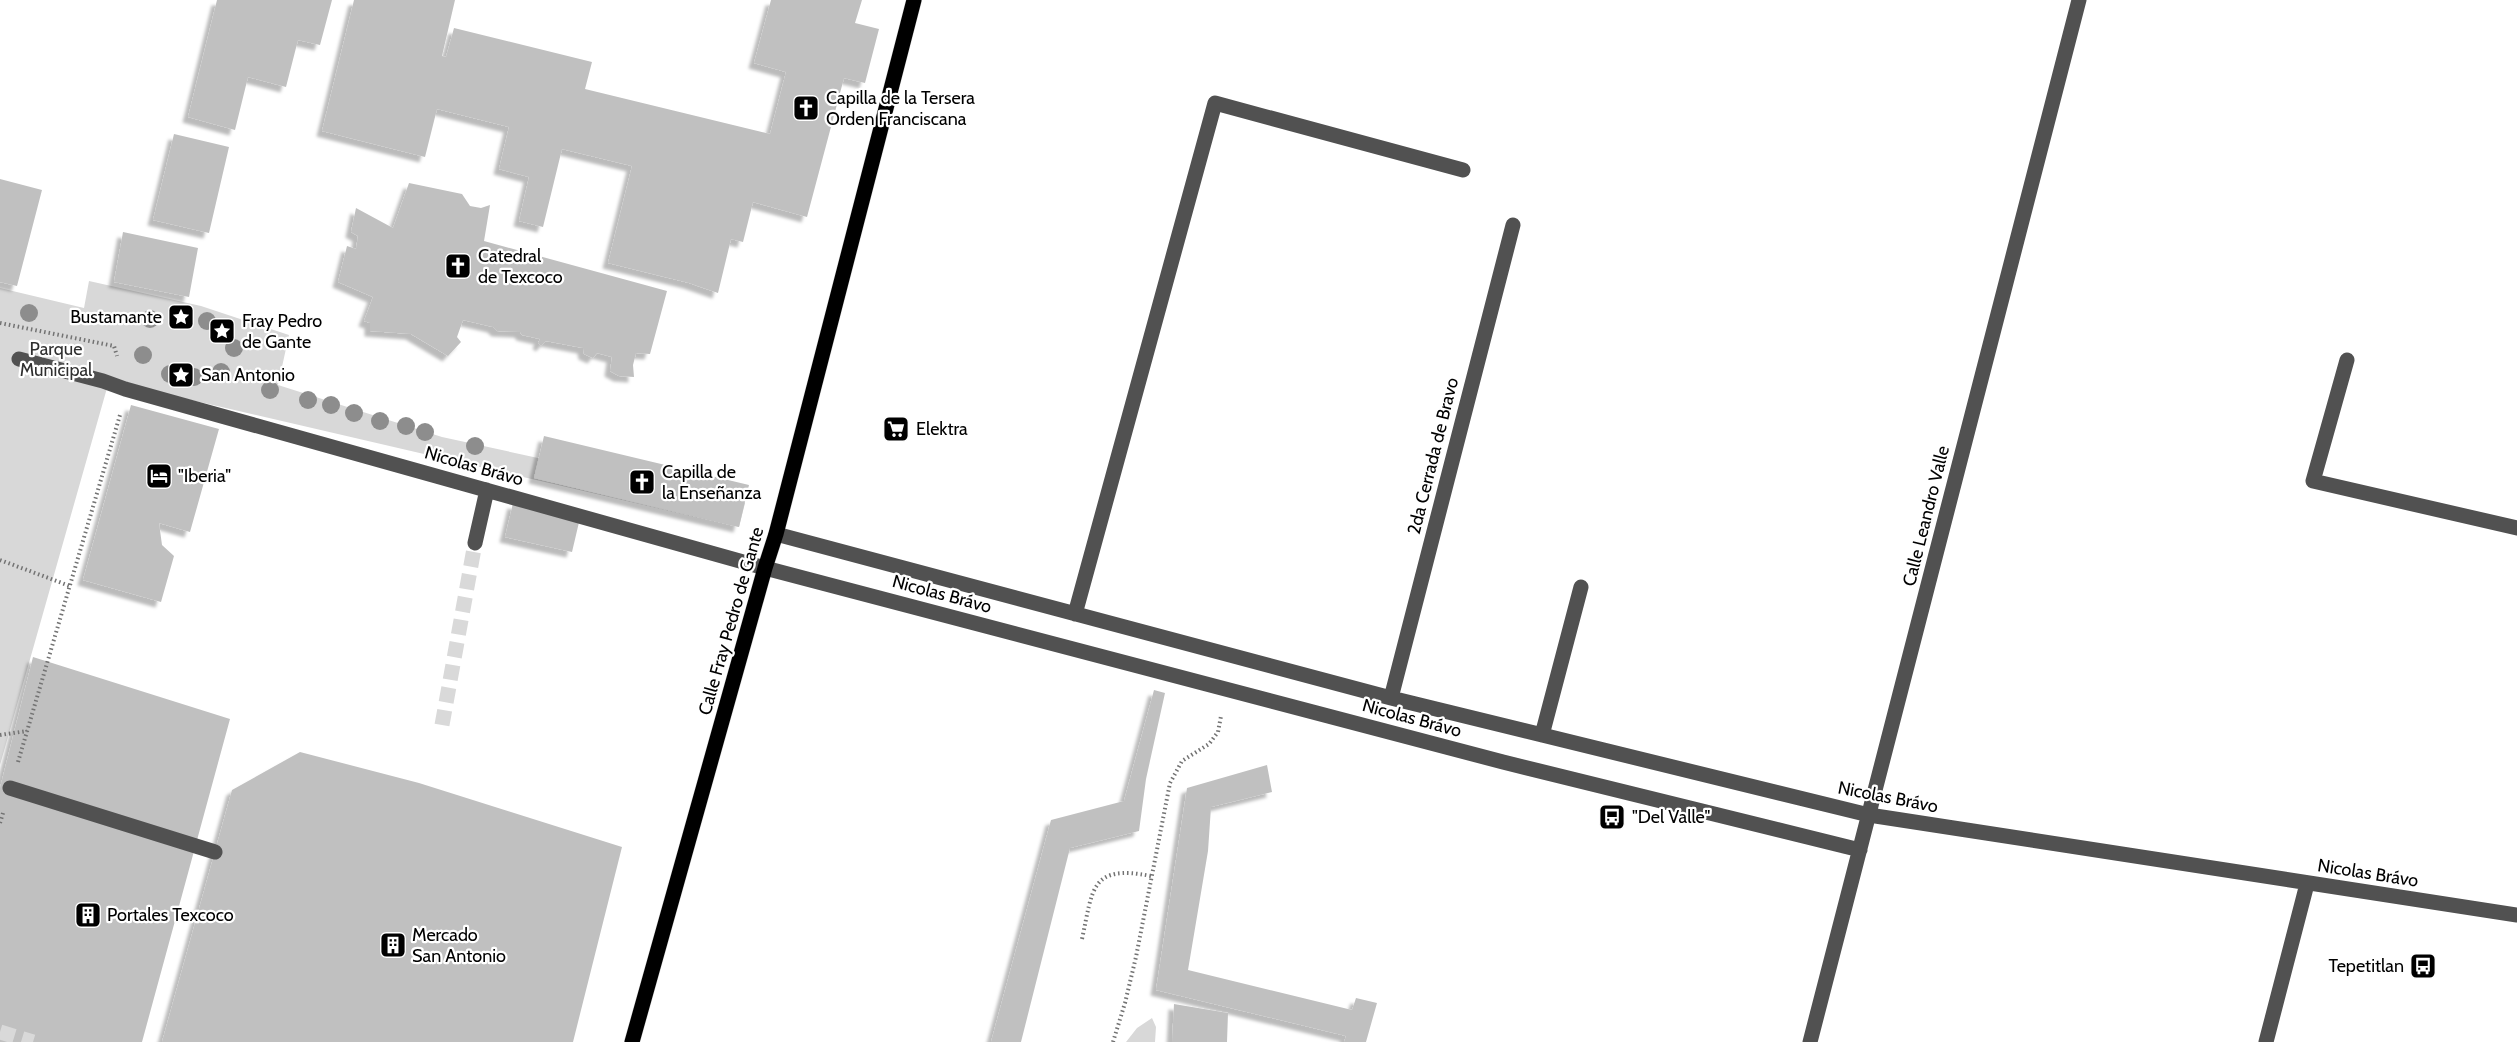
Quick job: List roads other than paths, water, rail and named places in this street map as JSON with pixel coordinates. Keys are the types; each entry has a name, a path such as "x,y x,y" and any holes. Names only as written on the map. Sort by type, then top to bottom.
{"main road":[{"name":"Calle Fray Pedro de Gante","path":"632,1042 776,534 914,0"}],"street":[{"name":"Calle Leandro Valle","path":"1810,1042 2079,0"},
{"path":"1075,614 1215,103 1463,170"},
{"name":"2da Cerrada de Bravo","path":"1391,698 1513,225"},
{"name":"Nicolas Brávo","path":"19,359 765,568 1503,762 1860,850"},
{"path":"2347,360 2313,481 2517,526"},
{"path":"475,543 487,490"},
{"name":"Nicolas Brávo","path":"776,534 1391,698 1869,816 2517,915"},
{"path":"1542,735 1581,587"},
{"path":"10,788 215,852"},
{"path":"2266,1042 2307,884"}],"tunnel":[{"path":"442,725 475,543"},
{"path":"0,1032 33,1042"}],"place":[{"name":"Capilla de la Tersera Orden Franciscana","path":"806,108"},
{"name":"Catedral de Texcoco","path":"458,266"},
{"name":"Bustamante","path":"181,317"},
{"name":"Fray Pedro de Gante","path":"222,331"},
{"name":"San Antonio","path":"181,375"},
{"name":"Elektra","path":"896,429"},
{"name":"\"Iberia\"","path":"159,476"},
{"name":"Capilla de la Enseñanza","path":"642,482"},
{"name":"\"Del Valle\"","path":"1612,817"},
{"name":"Portales Texcoco","path":"88,915"},
{"name":"Mercado San Antonio","path":"393,945"},
{"name":"Tepetitlan","path":"2423,966"}],"park label":[{"name":"Parque Municipal","path":"56,359"}]}
